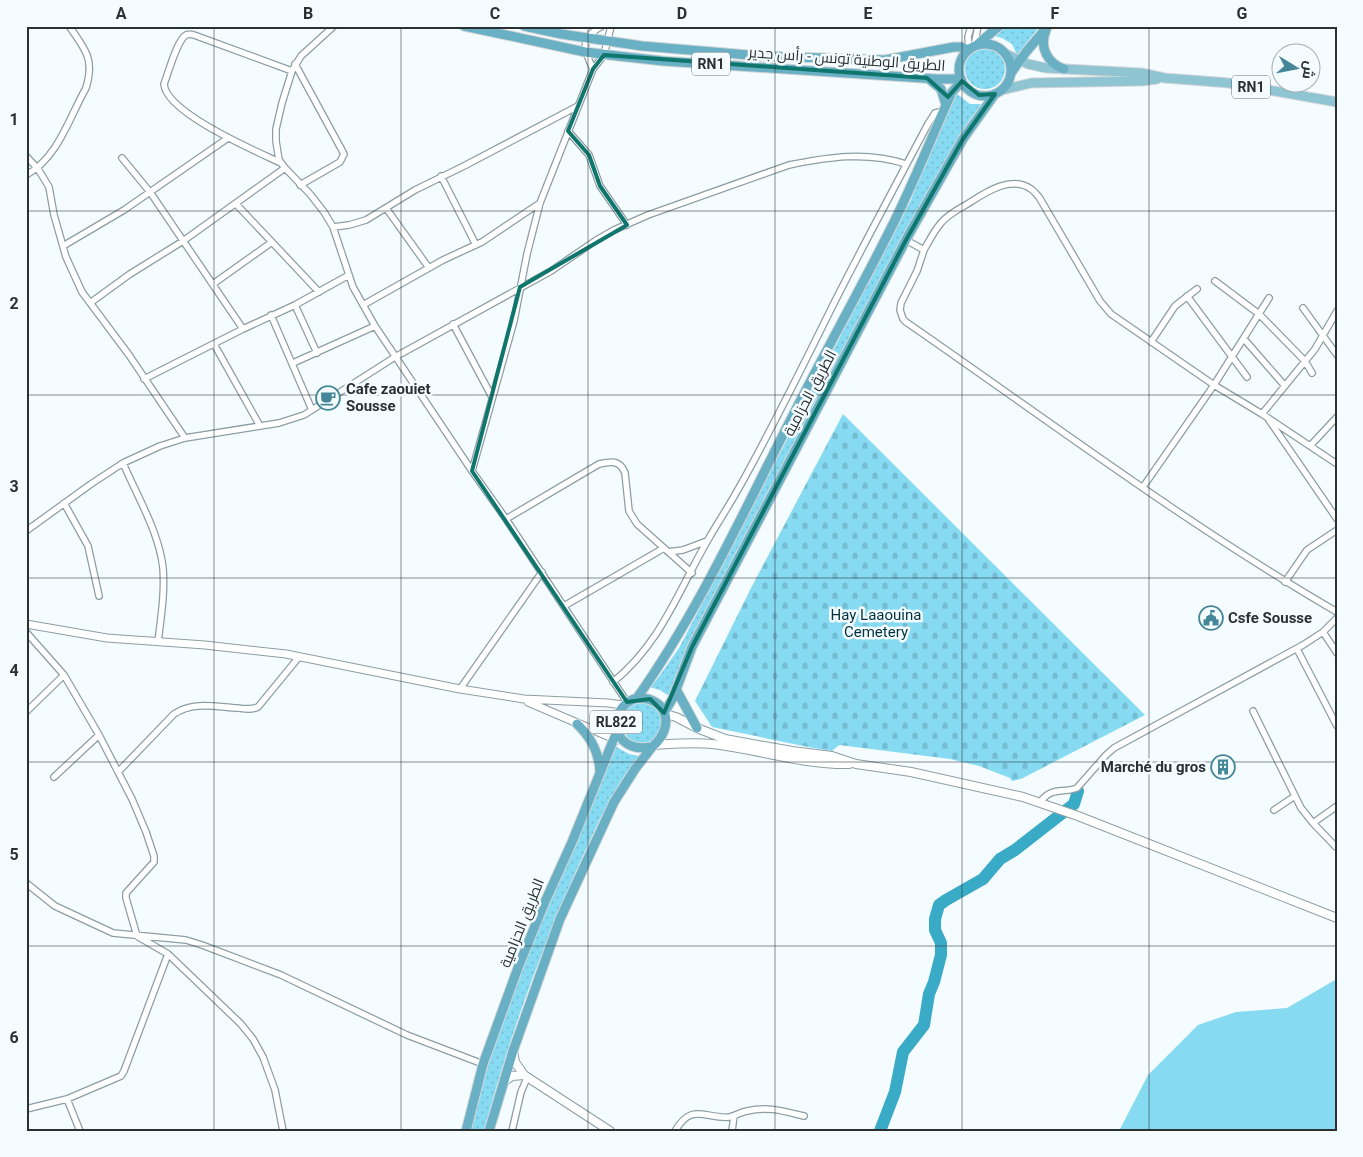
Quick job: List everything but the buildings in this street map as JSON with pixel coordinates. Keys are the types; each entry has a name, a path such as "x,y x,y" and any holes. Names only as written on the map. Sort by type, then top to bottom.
{"highway":[{"name":"الطريق الوطنية تونس - رأس جدير","path":"464,26 585,52 663,61 961,80"},
{"name":"الطريق الوطنية تونس - رأس جدير","path":"524,26 606,41 761,56 885,60 954,47 972,48"},
{"path":"961,80 961,60 972,48 999,26"},
{"path":"998,92 1006,85 1011,73 1048,27"},
{"path":"1048,27 1044,40 1045,53 1053,63 1064,69"},
{"name":"RN1","path":"972,48 985,44 993,45 1006,54"},
{"path":"1006,54 1011,73"},
{"path":"926,78 941,89 945,108"},
{"name":"RN1","path":"961,80 966,88 979,95 998,92"},
{"name":"الطريق الحزامية","path":"637,698 677,637 738,523 890,231 952,92 961,80"},
{"name":"الطريق الحزامية","path":"489,1131 513,1050 560,919 595,840 614,802 635,769 665,730 665,714 692,647 906,240 963,139 998,92"},
{"path":"676,689 697,728"},
{"name":"RL822","path":"625,703 637,698 650,699 656,702 665,714"},
{"name":"الطريق الحزامية","path":"466,1131 483,1064 519,966 540,912 600,774 615,735 617,717 625,703"},
{"path":"577,724 586,732 597,752 600,774"},
{"name":"RL822","path":"615,735 620,736 627,744 639,748 653,746"}],"main road":[{"name":"RN1","path":"1006,54 1020,61 1046,68 1141,73 1165,78 1229,84 1337,102"},
{"name":"RN1","path":"998,92 1031,83 1142,81 1165,78"},
{"path":"665,714 725,738 792,751 832,756 856,764"},
{"path":"653,746 711,744 792,760 831,764 856,764 911,772 1042,803 1337,918"},
{"path":"513,1050 515,1062 526,1077 610,1131"},
{"path":"503,1082 512,1076 526,1077"}],"street":[{"path":"26,175 38,169 56,146 86,88 90,66 88,57 84,46 69,26"},
{"path":"283,166 276,141 276,129 292,71 301,56 334,26"},
{"path":"593,69 585,52 587,37 591,32 602,26"},
{"path":"472,471 512,329 540,203 593,69 604,54 610,26"},
{"path":"971,26 968,37 972,48"},
{"path":"972,48 978,26"},
{"path":"292,71 194,34 186,35 183,38 164,84 164,90 170,98 194,118 283,166 324,212 333,227 349,275 375,326 542,572 625,703"},
{"path":"295,64 344,154 340,162 300,185"},
{"path":"333,227 366,220 441,176 464,166 578,106"},
{"path":"613,682 651,643 692,573 707,541 740,486 931,117 945,108"},
{"path":"568,131 588,155 600,186 627,225"},
{"path":"63,246 117,215 228,138"},
{"path":"26,156 38,169 49,187 54,215 71,270 90,303 129,355 185,438"},
{"path":"26,531 123,463 160,446 185,438 260,426 294,418 312,410 395,357 550,270 595,241 627,225 789,165 808,161 867,156 906,164"},
{"path":"122,158 150,192 243,328"},
{"path":"90,303 130,274 183,241 236,204 283,166"},
{"path":"441,176 476,245"},
{"path":"1337,464 1264,415 1214,385 1111,314 1100,301 1039,197 1031,189 1021,185 1007,185 995,188 980,196 950,214 941,223 924,250 917,271 901,303 900,310 906,322 1143,487 1285,582 1337,612"},
{"path":"363,305 429,268 476,245 540,203"},
{"path":"236,204 319,292"},
{"path":"386,208 429,268"},
{"path":"906,240 924,250"},
{"path":"213,284 272,242"},
{"path":"144,379 243,328 295,305 349,275"},
{"path":"1215,280 1259,314 1305,361 1312,373"},
{"path":"1151,342 1175,306 1197,288"},
{"path":"1187,296 1247,377"},
{"path":"1143,487 1214,385 1268,298"},
{"path":"295,305 317,353"},
{"path":"1303,308 1337,355"},
{"path":"1264,415 1305,361 1337,311"},
{"path":"271,315 312,410"},
{"path":"453,324 492,397"},
{"path":"293,363 375,326"},
{"path":"1244,339 1285,386"},
{"path":"214,344 260,426"},
{"path":"1264,415 1337,519"},
{"path":"1310,446 1337,417"},
{"path":"506,519 599,464 615,462 624,468 632,517 637,524 692,573"},
{"path":"123,463 151,527 162,562 163,604 158,642"},
{"path":"64,503 88,546 99,596"},
{"path":"1285,582 1307,550 1337,530"},
{"path":"564,606 666,550 683,550 707,541"},
{"path":"460,689 542,572"},
{"path":"1042,803 1050,792 1077,788 1106,755 1126,740 1297,649 1323,632 1337,618"},
{"name":"RL822","path":"26,624 107,638 234,648 299,657 524,700 625,703"},
{"path":"26,632 64,675 99,734 132,799 154,856 152,865 126,893 137,936 168,954 241,1024 253,1039 263,1057 275,1090 283,1131"},
{"path":"1323,632 1337,652"},
{"path":"1297,649 1337,726"},
{"path":"119,771 180,710 203,706 251,709 258,707 299,657"},
{"path":"26,712 64,675"},
{"name":"RL822","path":"524,700 577,724 615,735"},
{"path":"1253,711 1294,796 1313,823 1336,846"},
{"path":"54,777 99,734"},
{"path":"1274,810 1294,796"},
{"path":"1313,823 1337,806"},
{"path":"26,883 55,906 113,933 186,940 202,945 281,976 407,1035 483,1064"},
{"path":"26,1109 67,1099 121,1076 168,954"},
{"path":"512,1131 526,1077"},
{"path":"67,1099 80,1131"},
{"path":"675,1131 682,1120 689,1115 710,1114 727,1118 745,1111 774,1108 804,1116"},
{"path":"732,1131 734,1116"}],"highlighted area":[{"path":"604,55 927,78 948,97 962,81 979,95 995,94 963,139 906,240 692,647 664,713 650,699 627,702 472,471 520,287 627,225 600,186 589,155 568,131 593,69"}],"green space":[{"path":"1005,26 1040,26 1017,55 1012,44 1002,38 991,35"},
{"path":"985,49 999,55 1005,69 999,83 985,89 971,83 965,69 971,55"},
{"path":"956,93 970,104 982,104 971,118 934,183 792,445 688,644 669,696 660,690 649,687 658,678 679,648 911,200 926,157"},
{"name":"Hay Laaouina Cemetery","path":"843,414 1145,715 1021,779 1012,781 1010,778 979,766 950,759 839,745 832,751 712,727 695,701 750,590"},
{"path":"646,703 653,706 659,712 662,723 661,731 653,740 646,743 638,743 631,740 623,731 622,719 625,712 634,704"},
{"path":"613,745 629,754 639,756 620,783 604,811 563,901 514,1031 484,1131 470,1131 483,1081 516,983"},
{"path":"1335,980 1337,983 1337,1131 1119,1131 1148,1075 1198,1025 1236,1012 1287,1008"}],"waterway":[{"path":"880,1131 895,1092 903,1052 924,1025 929,994 941,955 941,943 935,930 935,919 939,905 983,879 1000,859 1015,850 1074,804 1078,791"}],"place":[{"name":"Cafe zaouiet Sousse","path":"328,398"},
{"name":"Csfe Sousse","path":"1211,618"},
{"name":"Marché du gros","path":"1223,767"}]}
